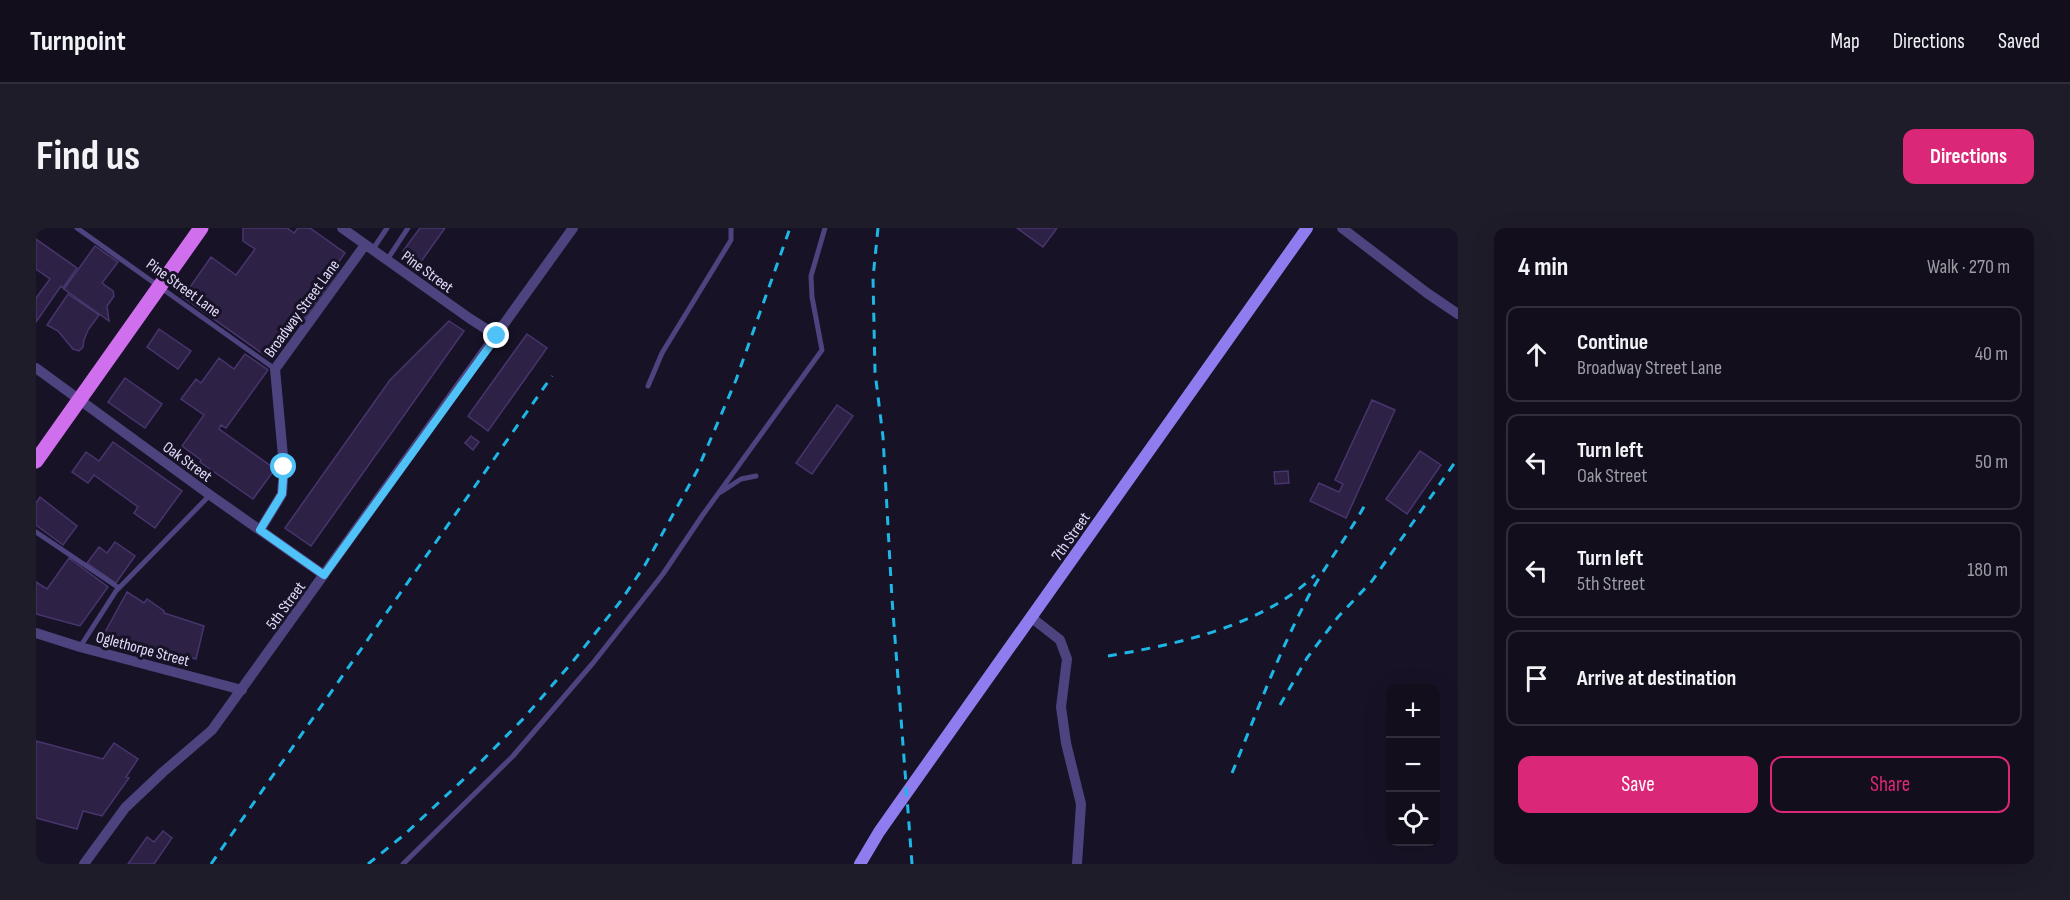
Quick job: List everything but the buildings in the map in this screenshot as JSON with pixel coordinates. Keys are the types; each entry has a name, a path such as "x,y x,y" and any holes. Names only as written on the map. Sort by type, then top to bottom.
{"main road":[{"path":"36,461 201,228"}],"street":[{"name":"Pine Street","path":"342,228 497,336"},
{"name":"5th Street","path":"84,864 125,808 163,771 212,730 573,228"},
{"name":"7th Street","path":"860,864 879,832 1307,228"},
{"path":"1342,228 1458,314"},
{"name":"Broadway Street Lane","path":"260,530 282,494 284,467 274,369 369,247"},
{"name":"Oak Street","path":"36,368 324,575"},
{"path":"1032,618 1060,640 1067,659 1061,707 1066,743 1081,804 1077,864"},
{"name":"Oglethorpe Street","path":"37,635 242,690"}],"lane":[{"name":"Pine Street Lane","path":"77,228 274,369"},
{"path":"369,247 387,228"},
{"path":"387,260 408,228"},
{"path":"648,386 662,352 732,240 732,228"},
{"path":"403,864 513,756 593,663 663,574 715,497 822,350 812,297 811,276 825,228"},
{"path":"715,497 741,479 756,476"},
{"path":"80,646 119,588 210,495"},
{"path":"36,532 119,588"}],"railway":[{"path":"368,864 404,835 465,778 524,718 620,602 645,565 697,471 736,380 790,228"},
{"path":"878,228 873,278 875,372 883,437 892,599 912,864"},
{"path":"211,864 552,376"},
{"path":"1280,705 1307,658 1338,617 1372,581 1458,458"},
{"path":"1232,773 1294,625 1311,592 1366,503"},
{"path":"1108,656 1191,639 1245,620 1294,593 1315,575"}],"route":[{"path":"284,467 282,494 260,530 324,575 497,336"}]}
